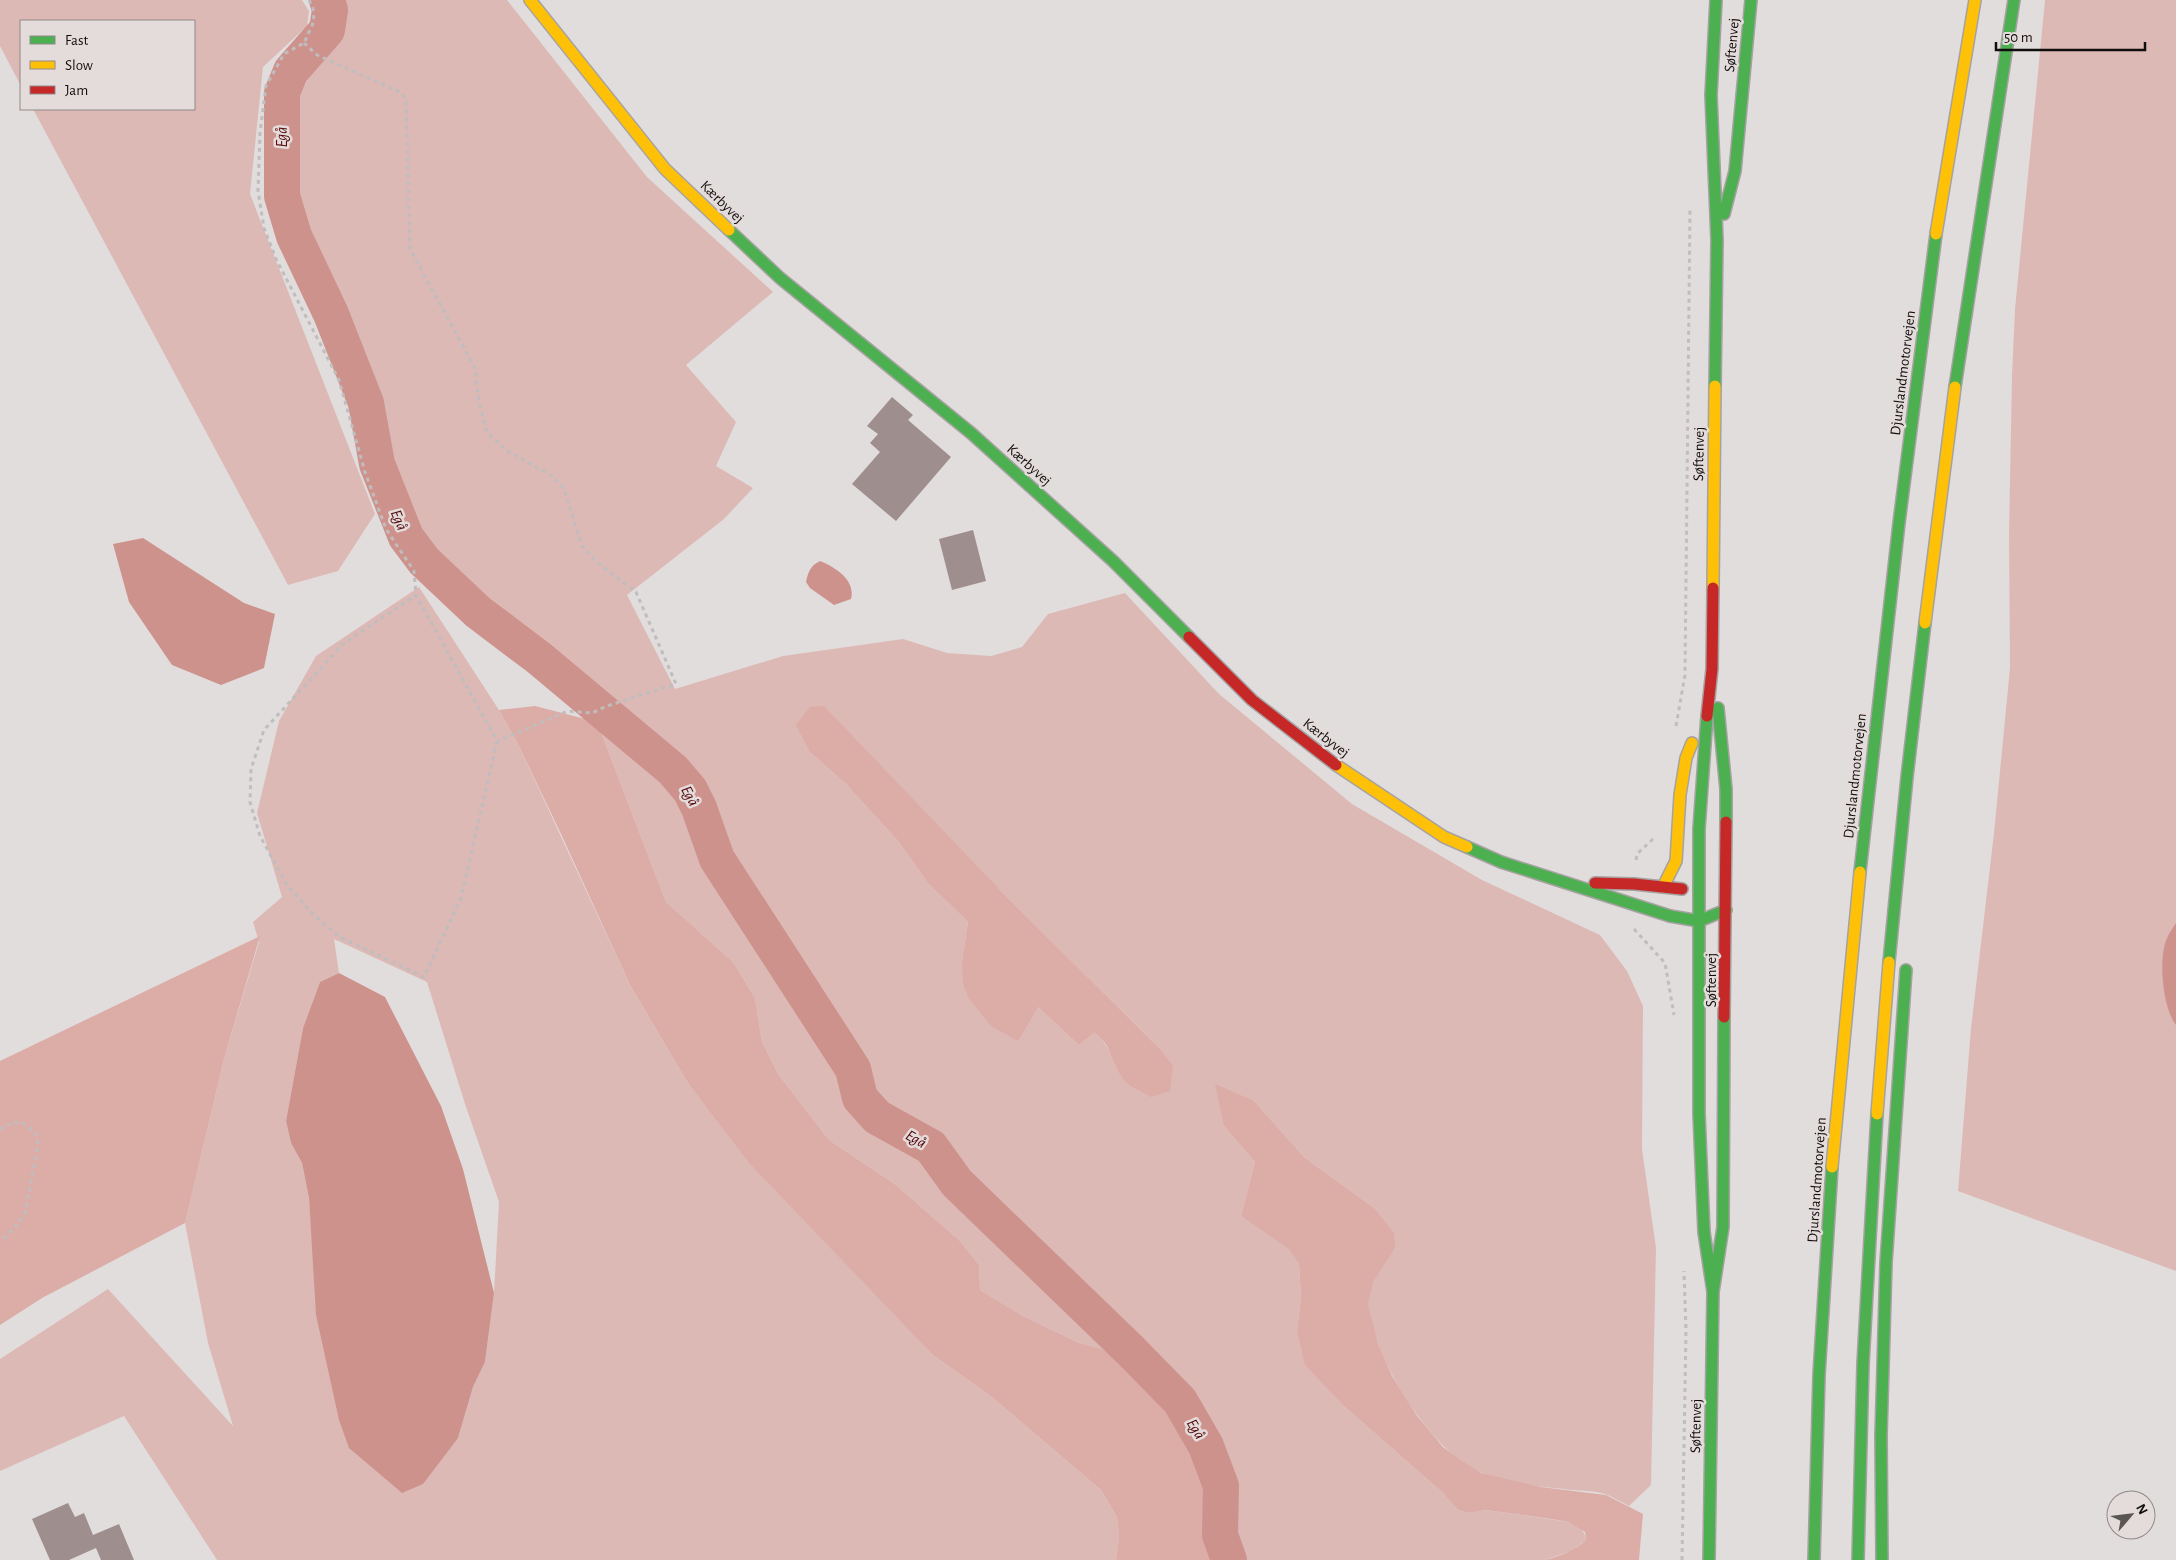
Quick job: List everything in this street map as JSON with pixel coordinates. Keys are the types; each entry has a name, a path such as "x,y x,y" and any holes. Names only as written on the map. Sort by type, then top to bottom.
{"main road":[{"name":"Kærbyvej","path":"530,0 665,169 780,278 972,433 1098,547 1252,700 1348,775 1444,837 1501,862 1561,882 1670,916 1699,921"},
{"name":"Søftenvej","path":"1713,1292 1704,1232 1699,1114 1699,829 1712,669 1717,240 1711,95 1716,0"},
{"name":"Søftenvej","path":"1717,240 1736,171 1751,0"},
{"name":"Djurslandmotorvejen","path":"1814,1557 1817,1409 1836,1118 1852,948 1879,692 1911,427 1938,224 1975,0"},
{"path":"1858,1560 1859,1421 1878,1076 1895,892 1924,622 1975,240 2014,0"},
{"path":"1931,676 1959,363"},
{"name":"Søftenvej","path":"1709,1560 1713,1292 1722,1227 1726,910 1726,789 1722,736 1712,669"},
{"path":"1662,887 1676,862 1680,795 1686,758 1708,705"},
{"path":"1561,882 1634,884 1699,891 1726,910"},
{"path":"1699,921 1726,910"},
{"path":"1882,1560 1881,1436 1886,1263 1907,958"}],"path":[{"path":"309,0 313,8 314,21 304,43 284,54 266,86 260,133 258,190 264,228 276,259 339,380 366,472 386,529 414,571 416,595 497,741 461,898 424,977 340,937 314,915 287,885 260,836 250,802 251,769 264,730 343,644 416,595"},
{"path":"304,43 317,55 402,93 406,102 410,249 475,368 479,403 487,432 506,450 552,476 564,489 582,546 588,554 636,592 676,684 607,706 592,713 568,711 497,741"},
{"path":"0,1129 14,1122 25,1124 35,1132 38,1144 37,1158 25,1214 0,1242"}],"shaded area":[{"path":"0,0 302,0 309,11 307,26 263,67 250,194 375,514 338,571 288,585 34,110 195,110 195,20 20,20 20,84 0,46"},
{"path":"331,0 507,0 647,177 773,292 686,365 736,422 716,466 753,488 724,519 627,595 675,689 783,656 903,639 947,653 991,656 1022,647 1048,614 1125,593 1219,694 1352,804 1482,880 1600,935 1627,971 1643,1006 1642,1149 1656,1248 1651,1485 1629,1506 1605,1494 1533,1485 1490,1476 1463,1462 1444,1446 1408,1402 1381,1351 1372,1327 1368,1305 1370,1289 1395,1248 1374,1208 1305,1158 1254,1101 1224,1126 1255,1162 1241,1216 1291,1250 1299,1264 1301,1298 1297,1331 1345,1407 1442,1492 1458,1510 1469,1513 1486,1510 1569,1522 1580,1528 1586,1540 1571,1551 1545,1560 1229,1560 1220,1535 1221,1457 1180,1408 1155,1370 1079,1343 1023,1316 980,1290 979,1265 960,1241 896,1185 829,1140 778,1074 762,1042 755,998 733,962 666,902 597,722 610,709 422,552 385,466 374,405 295,209 296,105 313,67 337,31","holes":["810,752 1000,890 1159,1048 1111,1053 1101,1038 1094,1033 1079,1045 1038,1007 962,961 968,922 928,883 898,841 845,783"]},
{"path":"2045,0 2176,0 2176,1271 1958,1191 1971,1028 1994,833 2010,668 2009,534 2015,309"},
{"path":"143,538 244,603 275,614 264,668 221,685 172,665 129,602 113,544"},
{"path":"820,561 843,575 852,592 851,599 834,605 810,588 806,582 810,569"},
{"path":"419,587 499,710 518,744 630,985 688,1083 716,1118 933,1355 992,1397 1101,1490 1117,1517 1119,1537 1116,1560 217,1560 124,1416 0,1471 0,1359 108,1289 233,1426 208,1343 185,1223 224,1059 259,942 253,922 282,897 257,813 279,721 316,656","holes":["334,939 427,982 465,1104 499,1202 494,1293 485,1362 473,1387 458,1438 312,1239 309,1198 302,1163 291,1143 286,1121 303,1028 320,982 339,973"]},
{"path":"535,706 597,722 666,902 733,962 755,998 762,1042 778,1074 829,1140 896,1185 960,1241 979,1265 980,1290 1023,1316 1079,1343 1127,1357 1155,1370 1206,1446 1221,1486 1220,1535 1229,1560 1116,1560 1119,1537 1117,1517 1101,1490 992,1397 933,1355 750,1164 688,1083 630,985 561,834 518,744 499,710"},
{"path":"824,706 1000,890 1159,1048 1173,1066 1170,1091 1151,1097 1126,1083 1105,1042 1100,1037 1094,1033 1079,1045 1038,1007 1018,1041 991,1026 969,999 963,984 962,961 968,922 928,883 898,841 845,783 810,752 796,725 810,707"},
{"path":"2176,923 2176,1025 2165,997 2162,962 2166,941"},
{"path":"260,936 224,1059 185,1223 42,1298 0,1325 0,1061"},
{"path":"339,973 385,997 441,1106 463,1169 494,1293 485,1362 473,1387 458,1438 423,1484 402,1493 349,1448 339,1420 316,1315 309,1198 302,1163 291,1143 286,1121 303,1028 320,982"},
{"path":"1215,1084 1254,1101 1305,1158 1374,1208 1394,1233 1395,1248 1373,1282 1368,1304 1378,1344 1392,1376 1417,1416 1443,1447 1481,1473 1541,1487 1606,1495 1643,1514 1639,1560 1545,1560 1577,1547 1586,1540 1585,1532 1569,1522 1486,1510 1469,1513 1458,1510 1442,1492 1345,1407 1305,1365 1297,1331 1301,1298 1299,1264 1290,1250 1241,1216 1255,1162 1224,1126"}],"building":[{"path":"892,397 913,415 908,420 951,457 896,521 852,484 880,452 870,443 878,434 867,426"},
{"path":"973,530 986,581 952,590 939,539"},
{"path":"68,1503 75,1517 84,1513 93,1535 119,1524 134,1560 101,1560 96,1548 69,1560 50,1560 32,1519"}],"waterway":[{"name":"Egå","path":"327,0 330,10 327,30 291,71 282,93 282,196 294,236 331,314 366,403 377,464 406,537 424,561 478,612 539,658 673,770 690,790 699,808 717,859 853,1069 860,1098 877,1117 931,1147 957,1183 1131,1351 1180,1401 1206,1446 1221,1486 1220,1535 1229,1560"}],"traffic: fast":[{"path":"1715,386 1717,240 1711,95 1716,0"},
{"path":"1724,214 1735,171 1751,0"},
{"path":"1955,387 2014,0"},
{"path":"729,230 780,278 971,433 1113,561 1189,637"},
{"path":"1860,872 1899,523 1936,234"},
{"path":"1889,962 1907,777 1925,623"},
{"path":"1718,708 1726,789 1726,822"},
{"path":"1707,716 1699,829 1699,1114 1704,1232 1713,1292"},
{"path":"1467,847 1501,862 1670,916 1699,921 1726,910"},
{"path":"1882,1560 1881,1436 1886,1263 1906,970"},
{"path":"1709,1560 1713,1292 1723,1227 1724,1017"},
{"path":"1858,1560 1863,1364 1877,1114"},
{"path":"1814,1560 1819,1375 1832,1167"}],"traffic: slow":[{"path":"530,0 665,169 729,230"},
{"path":"1936,234 1975,0"},
{"path":"1713,588 1715,386"},
{"path":"1925,623 1955,387"},
{"path":"1663,887 1676,861 1680,795 1686,758 1692,743"},
{"path":"1336,765 1444,837 1467,847"},
{"path":"1832,1167 1860,872"},
{"path":"1877,1114 1889,962"}],"traffic: jam":[{"path":"1707,716 1712,669 1713,588"},
{"path":"1189,637 1252,700 1336,765"},
{"path":"1724,1017 1726,822"},
{"path":"1595,883 1634,884 1682,889"}]}
